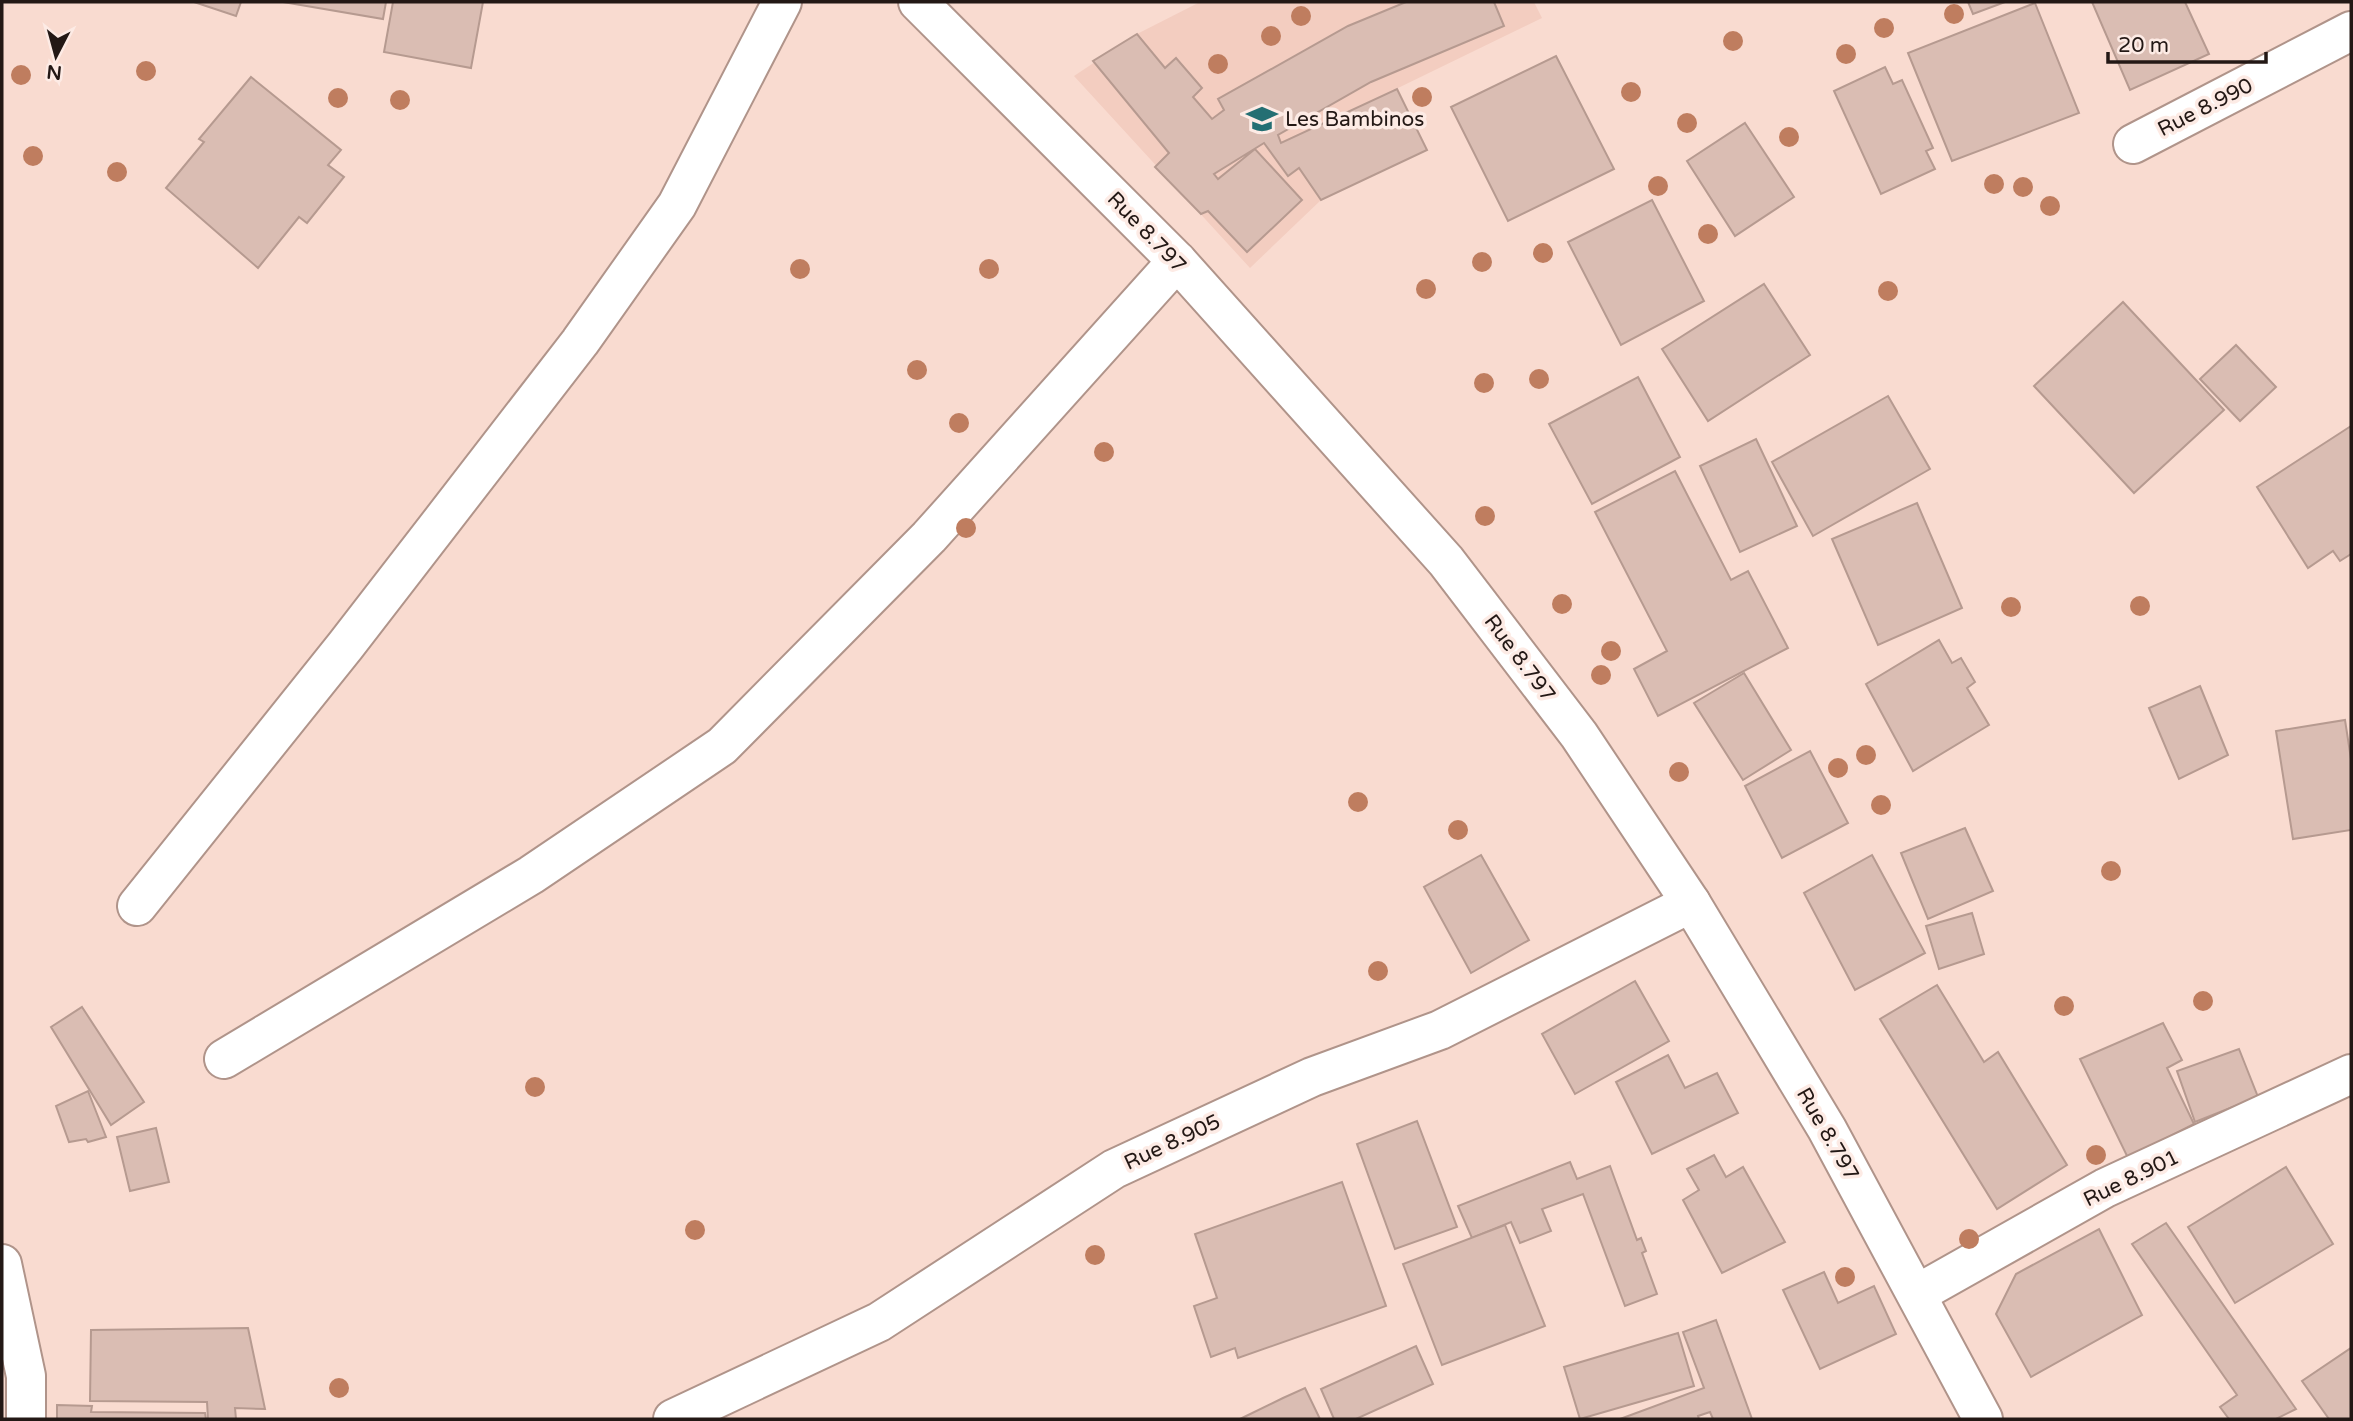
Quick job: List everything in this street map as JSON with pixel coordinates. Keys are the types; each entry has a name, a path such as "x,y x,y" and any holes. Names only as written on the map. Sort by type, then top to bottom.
{"street":[{"path":"137,906 346,645 580,342 677,205 782,2"},
{"name":"Rue 8.797","path":"918,2 1177,261 1446,561 1579,735 1691,904 1827,1129 1983,1419"},
{"name":"Rue 8.990","path":"2133,144 2351,31"},
{"path":"224,1059 531,875 722,746 929,537 1177,261"},
{"name":"Rue 8.905","path":"673,1419 879,1322 1114,1170 1312,1077 1440,1030 1691,904"},
{"name":"Rue 8.901","path":"1917,1294 2105,1188 2351,1074"},
{"path":"2,1264 26,1377 26,1419"}],"shaded area":[{"name":"Les Bambinos","path":"1200,2 1534,2 1542,18 1398,88 1427,150 1321,200 1250,268 1074,76 1137,34"}],"building":[{"path":"194,2 241,2 236,16"},
{"path":"283,2 386,2 383,19"},
{"path":"393,2 483,2 471,68 384,52"},
{"name":"Les Bambinos","path":"1406,2 1494,2 1504,26 1371,82 1278,135 1281,143 1397,89 1427,150 1321,200 1299,168 1288,176 1264,143 1214,174 1218,179 1255,149 1302,200 1247,252 1208,211 1201,214 1155,167 1169,153 1093,61 1137,34 1165,68 1176,58 1202,88 1193,97 1212,119 1224,110 1218,99 1348,26"},
{"path":"1968,2 2005,2 1973,14"},
{"path":"2092,2 2185,2 2209,54 2130,90"},
{"path":"2035,3 2079,113 1952,161 1908,53"},
{"path":"1556,56 1614,169 1508,221 1451,107"},
{"path":"1885,67 1893,84 1902,80 1933,148 1926,151 1935,169 1881,194 1834,91"},
{"path":"251,77 341,150 328,165 344,177 307,223 299,217 258,268 166,188 204,142 199,139"},
{"path":"1745,123 1794,197 1735,236 1687,161"},
{"path":"1652,200 1704,301 1621,345 1568,242"},
{"path":"1764,284 1810,355 1708,421 1662,349"},
{"path":"2123,302 2224,410 2134,493 2034,386"},
{"path":"2236,345 2276,387 2240,421 2200,379"},
{"path":"1638,377 1680,457 1592,504 1549,424"},
{"path":"1888,396 1930,469 1813,536 1772,462"},
{"path":"2351,426 2351,554 2340,561 2333,551 2308,568 2257,487"},
{"path":"1756,439 1797,526 1740,552 1700,466"},
{"path":"1675,471 1731,580 1748,571 1788,648 1658,716 1634,669 1667,651 1595,512"},
{"path":"1917,503 1962,608 1878,645 1832,539"},
{"path":"1939,640 1952,663 1961,658 1975,682 1967,688 1989,725 1913,771 1866,684"},
{"path":"1744,673 1791,750 1743,780 1694,703"},
{"path":"2200,686 2228,755 2179,779 2149,708"},
{"path":"2345,720 2351,759 2351,830 2293,839 2276,731"},
{"path":"1810,751 1848,823 1782,858 1745,786"},
{"path":"1965,828 1993,891 1928,919 1901,853"},
{"path":"1481,855 1529,940 1471,973 1424,887"},
{"path":"1872,855 1925,953 1855,990 1804,893"},
{"path":"1972,913 1984,954 1939,969 1926,926"},
{"path":"1635,981 1669,1041 1575,1094 1542,1034"},
{"path":"1937,985 1984,1062 1998,1052 2067,1165 1997,1209 1880,1019"},
{"path":"82,1007 144,1102 111,1125 51,1027"},
{"path":"2163,1023 2182,1060 2167,1068 2194,1124 2128,1158 2080,1059"},
{"path":"2239,1049 2258,1097 2195,1122 2177,1071"},
{"path":"1668,1055 1685,1088 1717,1073 1738,1113 1652,1154 1616,1082"},
{"path":"88,1091 106,1137 88,1142 86,1139 69,1142 56,1106"},
{"path":"1417,1121 1457,1227 1395,1249 1357,1144"},
{"path":"156,1128 169,1182 130,1191 117,1137"},
{"path":"1714,1155 1726,1177 1743,1167 1785,1242 1722,1273 1683,1200 1699,1190 1687,1169"},
{"path":"1570,1162 1577,1179 1610,1166 1637,1240 1641,1238 1646,1251 1642,1253 1657,1294 1625,1306 1583,1194 1542,1209 1551,1231 1520,1243 1511,1222 1472,1238 1458,1206"},
{"path":"2286,1167 2333,1244 2235,1303 2188,1227"},
{"path":"1342,1182 1386,1306 1238,1358 1235,1348 1211,1357 1194,1306 1217,1298 1195,1234"},
{"path":"2166,1223 2296,1409 2276,1419 2229,1419 2220,1407 2237,1395 2132,1244"},
{"path":"1505,1225 1545,1326 1442,1365 1403,1264"},
{"path":"2099,1229 2142,1315 2031,1377 1996,1314 2016,1274"},
{"path":"1824,1272 1838,1303 1874,1286 1896,1334 1820,1369 1783,1290"},
{"path":"1716,1320 1752,1419 1713,1419 1710,1412 1698,1416 1699,1419 1620,1419 1704,1388 1683,1332"},
{"path":"248,1328 265,1409 235,1408 236,1419 208,1419 207,1402 90,1401 91,1330"},
{"path":"1678,1333 1694,1386 1580,1419 1564,1367"},
{"path":"1416,1346 1433,1384 1356,1419 1334,1419 1321,1389"},
{"path":"2351,1348 2351,1419 2329,1419 2302,1381"},
{"path":"1305,1388 1320,1419 1240,1419 1283,1398"},
{"path":"57,1405 92,1406 91,1412 205,1413 206,1419 57,1419"}],"place":[{"name":"Les Bambinos","path":"1262,119"}]}
